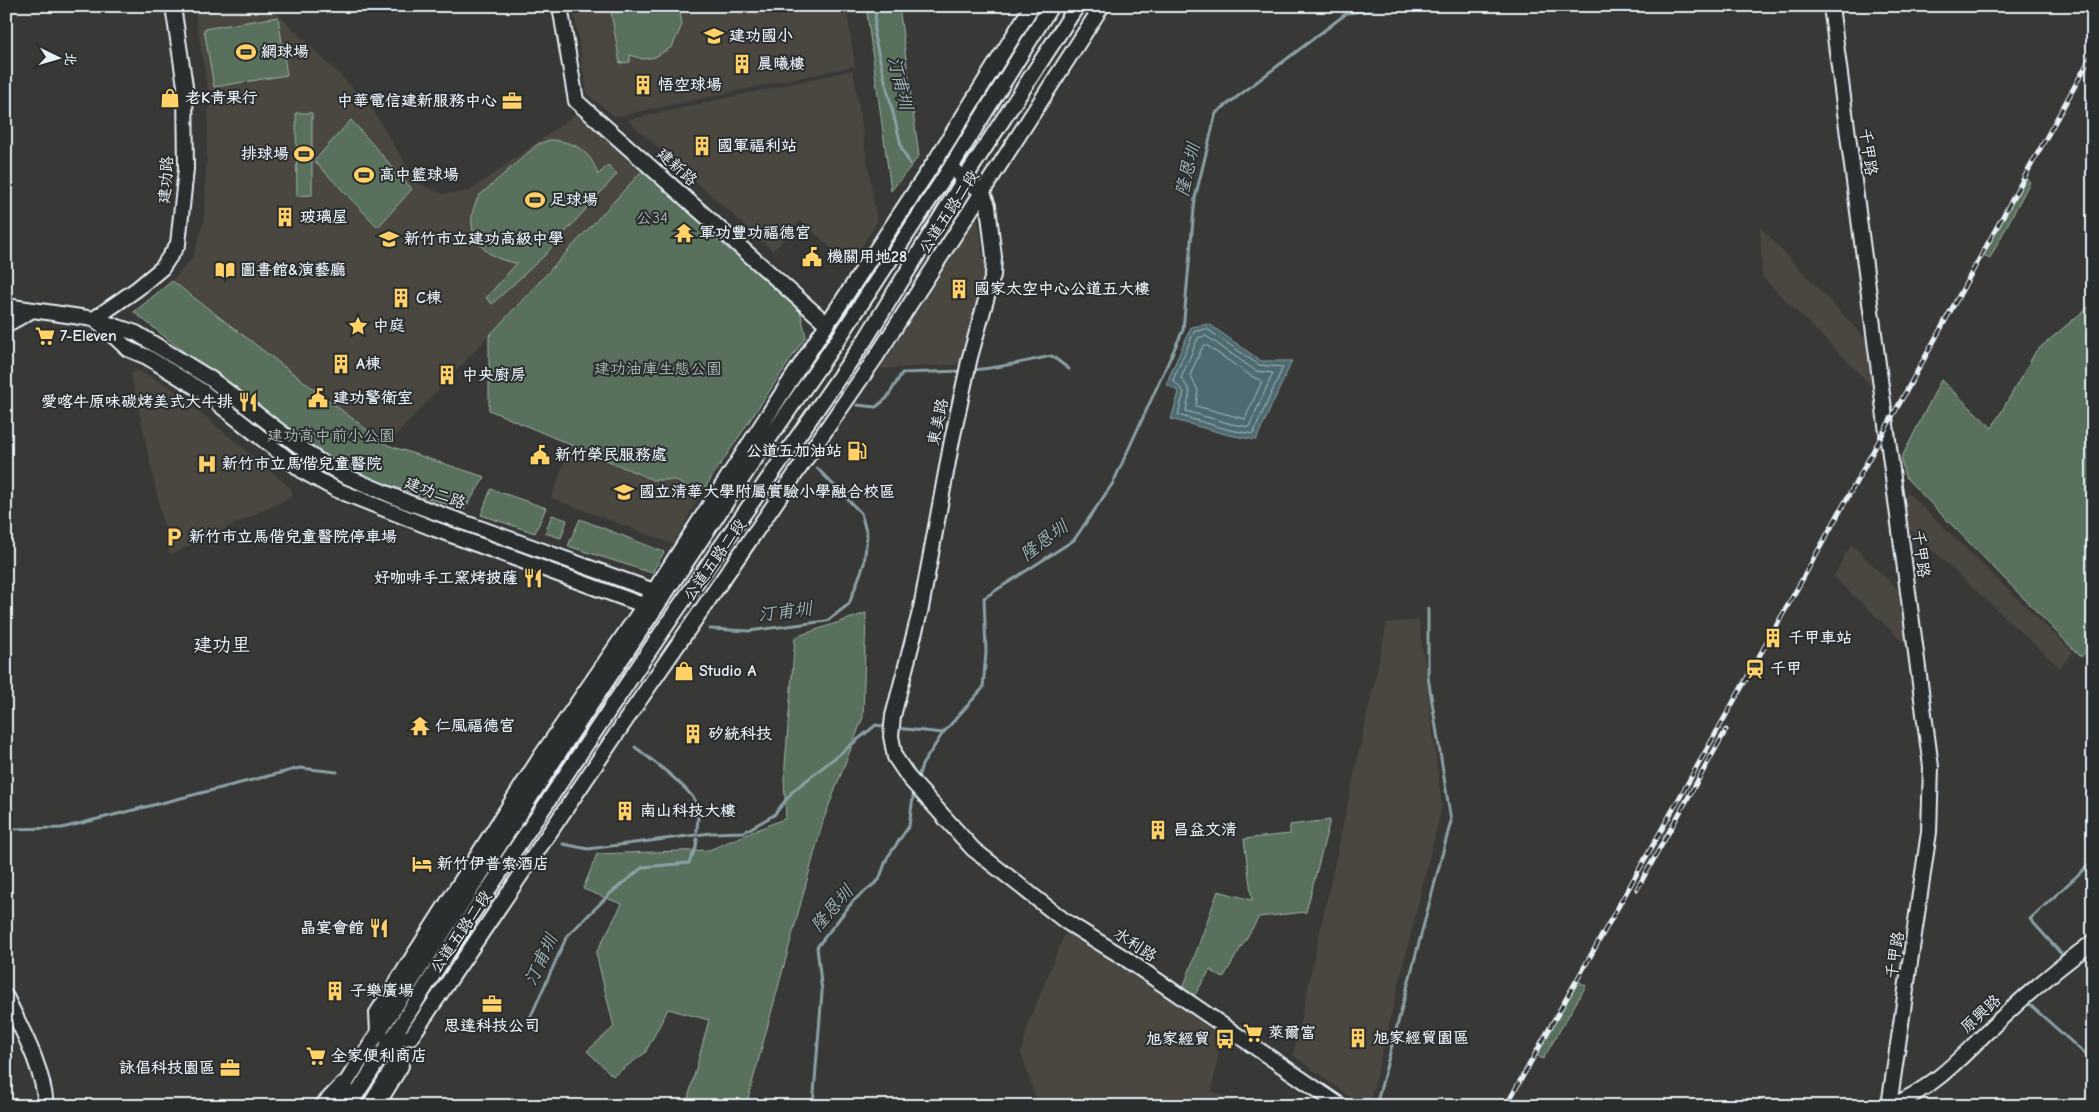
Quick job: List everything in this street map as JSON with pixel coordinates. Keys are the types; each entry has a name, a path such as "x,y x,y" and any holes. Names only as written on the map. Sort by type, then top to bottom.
{"highway":[{"path":"373,1106 398,1065 384,1037"},
{"path":"326,1106 346,1097"}],"street":[{"name":"建功路","path":"94,318 137,289 162,268 178,244 186,168 185,86 173,6"},
{"name":"建新路","path":"560,6 576,100 827,324"},
{"name":"公道五路二段","path":"384,1037 377,1013 541,756 654,591 937,158 1032,6"},
{"name":"公道五路二段","path":"331,1106 346,1097 568,739 757,456 841,335 951,167 1051,6"},
{"name":"公道五路二段","path":"384,1037 474,911 674,614 865,340 965,178 1077,6"},
{"name":"公道五路二段","path":"384,1037 412,1037 876,357 1102,6"},
{"name":"千甲路","path":"1831,6 1931,767 1929,832 1890,1106"},
{"path":"937,158 983,193"},
{"name":"東美路","path":"909,778 895,757 891,736 893,716 921,608 967,370 993,275 992,235 988,206 983,193"},
{"name":"建功二路","path":"6,306 94,318 136,333 210,379 316,459 343,475 408,502 654,591"},
{"path":"6,325 33,310"},
{"name":"建功二路","path":"94,318 128,349 148,357 202,391 304,472 337,490 432,528 643,606"},
{"path":"650,686 674,614"},
{"name":"水利路","path":"909,778 973,849 1065,921 1123,957 1341,1106"},
{"name":"原興路","path":"1890,1106 1911,1097 1939,1078 2008,1012 2093,942"},
{"path":"6,997 26,1036 44,1085 46,1106"}],"shaded area":[{"name":"新竹市立建功高級中學","path":"194,6 269,6 273,9 369,104 417,183 443,194 470,191 576,114 643,170 387,445 223,325 172,281 193,257 204,221 209,98"},
{"name":"建功國小","path":"573,6 846,6 855,66 615,117 587,94"},
{"path":"853,70 877,222 851,264 800,221 773,251 627,120"},
{"path":"977,216 986,274 985,291 967,364 880,369"},
{"path":"1760,227 1869,342 1872,386 1762,277"},
{"name":"新竹市立馬偕兒童醫院","path":"136,370 170,387 292,489 291,497 170,555 131,374"},
{"name":"國立清華大學附屬實驗小學融合校區","path":"571,445 653,480 675,480 700,495 673,544 551,498"},
{"path":"1906,491 2073,652 2060,668 1906,526"},
{"path":"1851,544 1904,595 1905,643 1833,577"},
{"path":"1419,620 1442,806 1369,1106 1362,1106 1293,1055 1387,623"},
{"path":"1067,928 1156,986 1221,1037 1212,1091 1247,1106 1038,1105 1021,1053 1030,1019"}],"green space":[{"path":"610,6 679,6 682,25 672,47 655,57 643,59 630,55 630,62 620,63"},
{"path":"866,6 899,6 919,156 891,191"},
{"name":"網球場","path":"278,17 287,75 214,87 204,29"},
{"name":"排球場","path":"296,113 312,113 312,195 297,196"},
{"name":"高中籃球場","path":"351,120 412,189 378,227 314,161"},
{"path":"550,140 574,145 580,149 591,160 598,175 608,165 617,174 544,256 492,304 486,298 517,263 504,260 484,249 473,231 474,208 479,196 538,144"},
{"name":"建功油庫生態公園","path":"643,170 710,231 709,233 799,306 806,336 700,495 675,480 653,480 489,410 489,336"},
{"path":"2025,178 2030,182 1990,258 1981,254"},
{"name":"建功高中前小公園","path":"172,281 387,445 485,477 464,510 323,463 134,312"},
{"path":"2093,303 2093,643 2081,657 1905,477 1901,459 1941,380 1992,428 2036,351"},
{"path":"491,489 546,508 535,533 481,515"},
{"path":"552,515 567,520 561,538 545,533"},
{"path":"580,519 664,552 652,573 568,546"},
{"path":"866,613 863,717 823,821 746,1106 686,1106 709,1020 668,1009 645,1053 613,1076 587,1051 614,1027 596,953 622,904 583,889 597,854 709,850 786,818 784,778 795,637"},
{"path":"1330,820 1306,912 1259,917 1223,978 1210,970 1191,1001 1181,994 1218,891 1252,900 1244,839 1290,834 1290,825"},
{"path":"1575,979 1586,986 1543,1059 1533,1053"}],"water":[{"path":"1209,324 1261,361 1292,361 1256,440 1229,435 1171,419 1179,392 1166,384 1191,327"}],"waterway":[{"name":"汀甫圳","path":"876,6 874,36 902,149 910,164"},
{"name":"隆恩圳","path":"917,780 922,765 943,733 983,688 986,652 984,598 1074,540 1113,483 1183,330 1195,198 1216,113 1347,13 1371,10 1376,6"},
{"path":"970,370 1052,356 1069,369"},
{"path":"857,405 876,407 887,398 902,373 964,371"},
{"name":"汀甫圳","path":"710,629 749,631 827,621 849,604 864,564 867,535 861,513 817,468"},
{"path":"1376,1106 1451,821 1428,677 1428,608"},
{"path":"563,844 588,849 711,833 744,832 774,815 793,791 876,725 887,727"},
{"path":"896,728 943,733"},
{"name":"汀甫圳","path":"635,747 671,775 695,800 698,807 697,831"},
{"path":"6,829 62,828 300,768 337,772"},
{"name":"隆恩圳","path":"813,1106 822,992 817,947 854,900 879,880 887,858 909,826 914,790"},
{"name":"汀甫圳","path":"530,1018 567,936 611,893 643,867 689,863 696,847 697,839"},
{"path":"2065,958 2030,919 2093,861"},
{"path":"2029,1004 2093,1061"}],"railway":[{"path":"1506,1106 1802,580 2093,53"},
{"path":"1637,889 1726,730"}],"place":[{"name":"建功國小","path":"714,36"},
{"name":"網球場","path":"246,52"},
{"name":"晨曦樓","path":"742,64"},
{"name":"悟空球場","path":"643,85"},
{"name":"老K青果行","path":"170,98"},
{"name":"中華電信建新服務中心","path":"512,101"},
{"name":"國軍福利站","path":"702,146"},
{"name":"排球場","path":"304,154"},
{"name":"高中籃球場","path":"364,175"},
{"name":"足球場","path":"535,200"},
{"name":"玻璃屋","path":"285,217"},
{"name":"軍功豐功福德宮","path":"684,233"},
{"name":"新竹市立建功高級中學","path":"389,239"},
{"name":"機關用地28","path":"812,257"},
{"name":"圖書館&演藝廳","path":"225,270"},
{"name":"國家太空中心公道五大樓","path":"959,289"},
{"name":"C棟","path":"401,298"},
{"name":"中庭","path":"358,326"},
{"name":"7-Eleven","path":"45,336"},
{"name":"A棟","path":"341,364"},
{"name":"中央廚房","path":"447,375"},
{"name":"建功警衛室","path":"318,398"},
{"name":"愛喀牛原味碳烤美式大牛排","path":"248,402"},
{"name":"公道五加油站","path":"857,451"},
{"name":"新竹榮民服務處","path":"540,455"},
{"name":"新竹市立馬偕兒童醫院","path":"207,464"},
{"name":"國立清華大學附屬實驗小學融合校區","path":"624,492"},
{"name":"新竹市立馬偕兒童醫院停車場","path":"174,537"},
{"name":"好咖啡手工窯烤披薩","path":"533,578"},
{"name":"千甲車站","path":"1773,638"},
{"name":"千甲","path":"1755,669"},
{"name":"Studio A","path":"684,671"},
{"name":"仁風福德宮","path":"420,726"},
{"name":"矽統科技","path":"693,734"},
{"name":"南山科技大樓","path":"625,811"},
{"name":"昌益文清","path":"1158,830"},
{"name":"新竹伊普索酒店","path":"422,864"},
{"name":"晶宴會館","path":"379,928"},
{"name":"子樂廣場","path":"335,991"},
{"name":"思達科技公司","path":"492,1004"},
{"name":"萊爾富","path":"1253,1033"},
{"name":"旭家經貿園區","path":"1358,1038"},
{"name":"旭家經貿","path":"1225,1039"},
{"name":"全家便利商店","path":"316,1056"},
{"name":"詠倡科技園區","path":"230,1068"}],"district":[{"name":"建功里","path":"222,645"}],"park label":[{"name":"公34","path":"652,218"}]}
